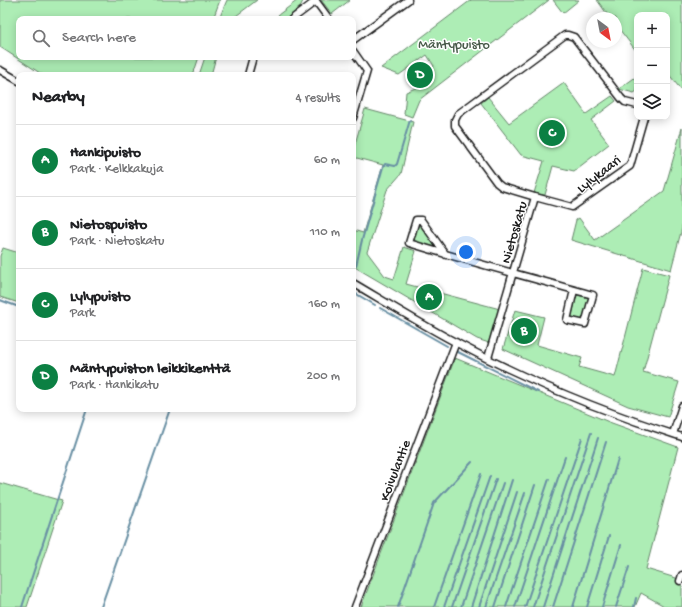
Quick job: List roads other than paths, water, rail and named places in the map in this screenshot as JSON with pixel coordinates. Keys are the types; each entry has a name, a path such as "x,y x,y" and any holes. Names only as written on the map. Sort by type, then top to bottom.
{"street":[{"path":"356,38 408,0"},
{"path":"296,16 315,1 327,16"},
{"name":"Nietoskatu","path":"488,358 535,197 502,188 497,183 455,126 455,120 458,114 565,35 574,36 621,98 625,102 634,104"},
{"path":"356,55 367,71 356,108"},
{"path":"249,72 252,60"},
{"path":"0,70 16,79"},
{"name":"Lylykaari","path":"535,197 572,207 630,166 643,120"},
{"path":"446,255 421,220 416,220 409,243 446,255 513,274 594,295 585,324 567,320 574,290"},
{"path":"356,285 456,342 488,358 567,394 673,434 682,436"},
{"name":"Koivulantie","path":"355,607 456,342"},
{"path":"673,434 682,406"}],"waterway":[{"path":"356,266 383,167 385,164 395,166 397,164 410,120"},
{"path":"356,294 375,305"},
{"path":"0,300 16,306"},
{"path":"380,308 447,346"},
{"path":"456,351 538,392"},
{"path":"22,607 86,412"},
{"path":"101,607 169,412"},
{"path":"533,607 591,433"},
{"path":"525,607 582,438"},
{"path":"543,607 598,438"},
{"path":"553,607 606,442"},
{"path":"515,607 565,457"},
{"path":"573,607 618,459"},
{"path":"398,607 434,503 472,462"},
{"path":"434,607 481,474"},
{"path":"444,607 490,476"},
{"path":"452,607 496,479"},
{"path":"506,607 549,479"},
{"path":"471,607 512,480"},
{"path":"461,607 503,483"},
{"path":"495,607 535,485"},
{"path":"479,607 517,492"},
{"path":"486,607 525,493"},
{"path":"587,607 609,536"},
{"path":"602,607 621,545"},
{"path":"616,607 629,567"},
{"path":"634,607 636,598"}],"place":[{"name":"Mäntypuiston leikkikenttä","path":"420,75"},
{"name":"Lylypuisto","path":"552,133"},
{"name":"Hankipuisto","path":"429,297"},
{"name":"Nietospuisto","path":"524,331"}],"park label":[{"name":"Mäntypuisto","path":"454,43"}]}
